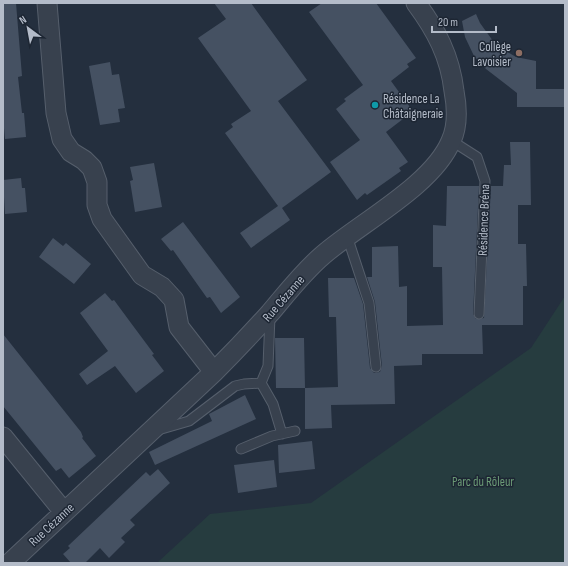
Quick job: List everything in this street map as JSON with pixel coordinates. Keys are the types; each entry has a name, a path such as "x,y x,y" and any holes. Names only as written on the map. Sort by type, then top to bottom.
{"street":[{"path":"47,3 56,113 62,139 71,152 84,160 92,168 97,182 97,205 102,219 142,275 162,287 174,300 179,327 214,372"},
{"name":"Rue Cézanne","path":"10,563 214,372 270,313 303,274 323,255 408,191 432,170 446,152 452,141 456,111 450,65 437,34 416,3"},
{"path":"3,437 64,512"}],"lane":[{"name":"Résidence Bréna","path":"452,141 477,157 485,181 479,314"},
{"path":"347,236 369,303 376,367"},
{"path":"261,383 268,366 270,313"},
{"path":"152,431 189,421 235,386 261,383"},
{"path":"261,383 273,404 282,434"},
{"path":"241,449 266,438 295,431"}],"green space":[{"name":"Parc du Rôleur","path":"565,296 565,563 157,563 210,514 311,503 531,348"}],"building":[{"path":"3,3 16,3 22,76 18,77 26,137 5,139 3,117"},
{"path":"214,3 251,3 307,80 278,101 331,172 282,208 290,220 251,248 240,233 278,206 225,133 233,127 231,124 251,111 198,38 226,19"},
{"path":"322,3 376,3 416,58 407,64 409,67 391,81 412,110 402,116 403,119 386,132 408,162 399,168 401,171 367,195 365,193 357,200 330,162 360,140 336,109 346,101 344,99 363,85 309,12"},
{"path":"476,14 480,23 493,41 501,48 516,57 536,61 536,89 565,89 565,107 517,107 517,93 486,69 474,56 465,37 462,21"},
{"path":"110,62 112,75 119,74 125,108 118,109 120,122 100,125 89,66"},
{"path":"510,142 530,142 531,205 518,205 518,244 526,244 527,286 523,286 523,325 482,325 483,354 422,354 422,365 394,366 395,404 331,405 332,428 305,429 305,388 338,387 336,317 329,317 328,278 354,278 363,304 370,368 374,373 380,372 382,366 375,302 367,277 372,277 372,247 398,246 399,287 407,286 407,326 443,325 442,267 433,267 433,225 446,226 447,186 479,186 473,314 476,319 484,318 491,186 503,186 504,165 511,165"},
{"path":"154,163 162,207 135,212 130,181 133,180 130,167"},
{"path":"21,178 22,188 25,188 27,212 5,214 3,180"},
{"path":"183,222 240,297 221,313 210,297 207,298 173,250 171,251 161,239"},
{"path":"53,238 63,246 66,243 91,264 74,284 39,257"},
{"path":"105,293 112,301 114,300 154,354 152,355 164,371 136,393 115,366 87,385 79,374 108,351 80,313"},
{"path":"3,334 81,432 82,438 96,456 69,478 61,468 56,471 3,406"},
{"path":"275,338 304,338 305,388 276,388"},
{"path":"245,395 256,419 155,465 149,452 212,421 209,414"},
{"path":"312,441 315,469 279,473 278,445"},
{"path":"274,460 277,487 238,493 234,465"},
{"path":"158,469 170,483 130,520 135,525 121,538 125,542 109,558 100,548 85,563 71,563 63,554 70,548 68,546 146,472 150,476"}],"place":[{"name":"Collège Lavoisier","path":"519,53"},
{"name":"Résidence La Châtaigneraie","path":"375,105"}]}
